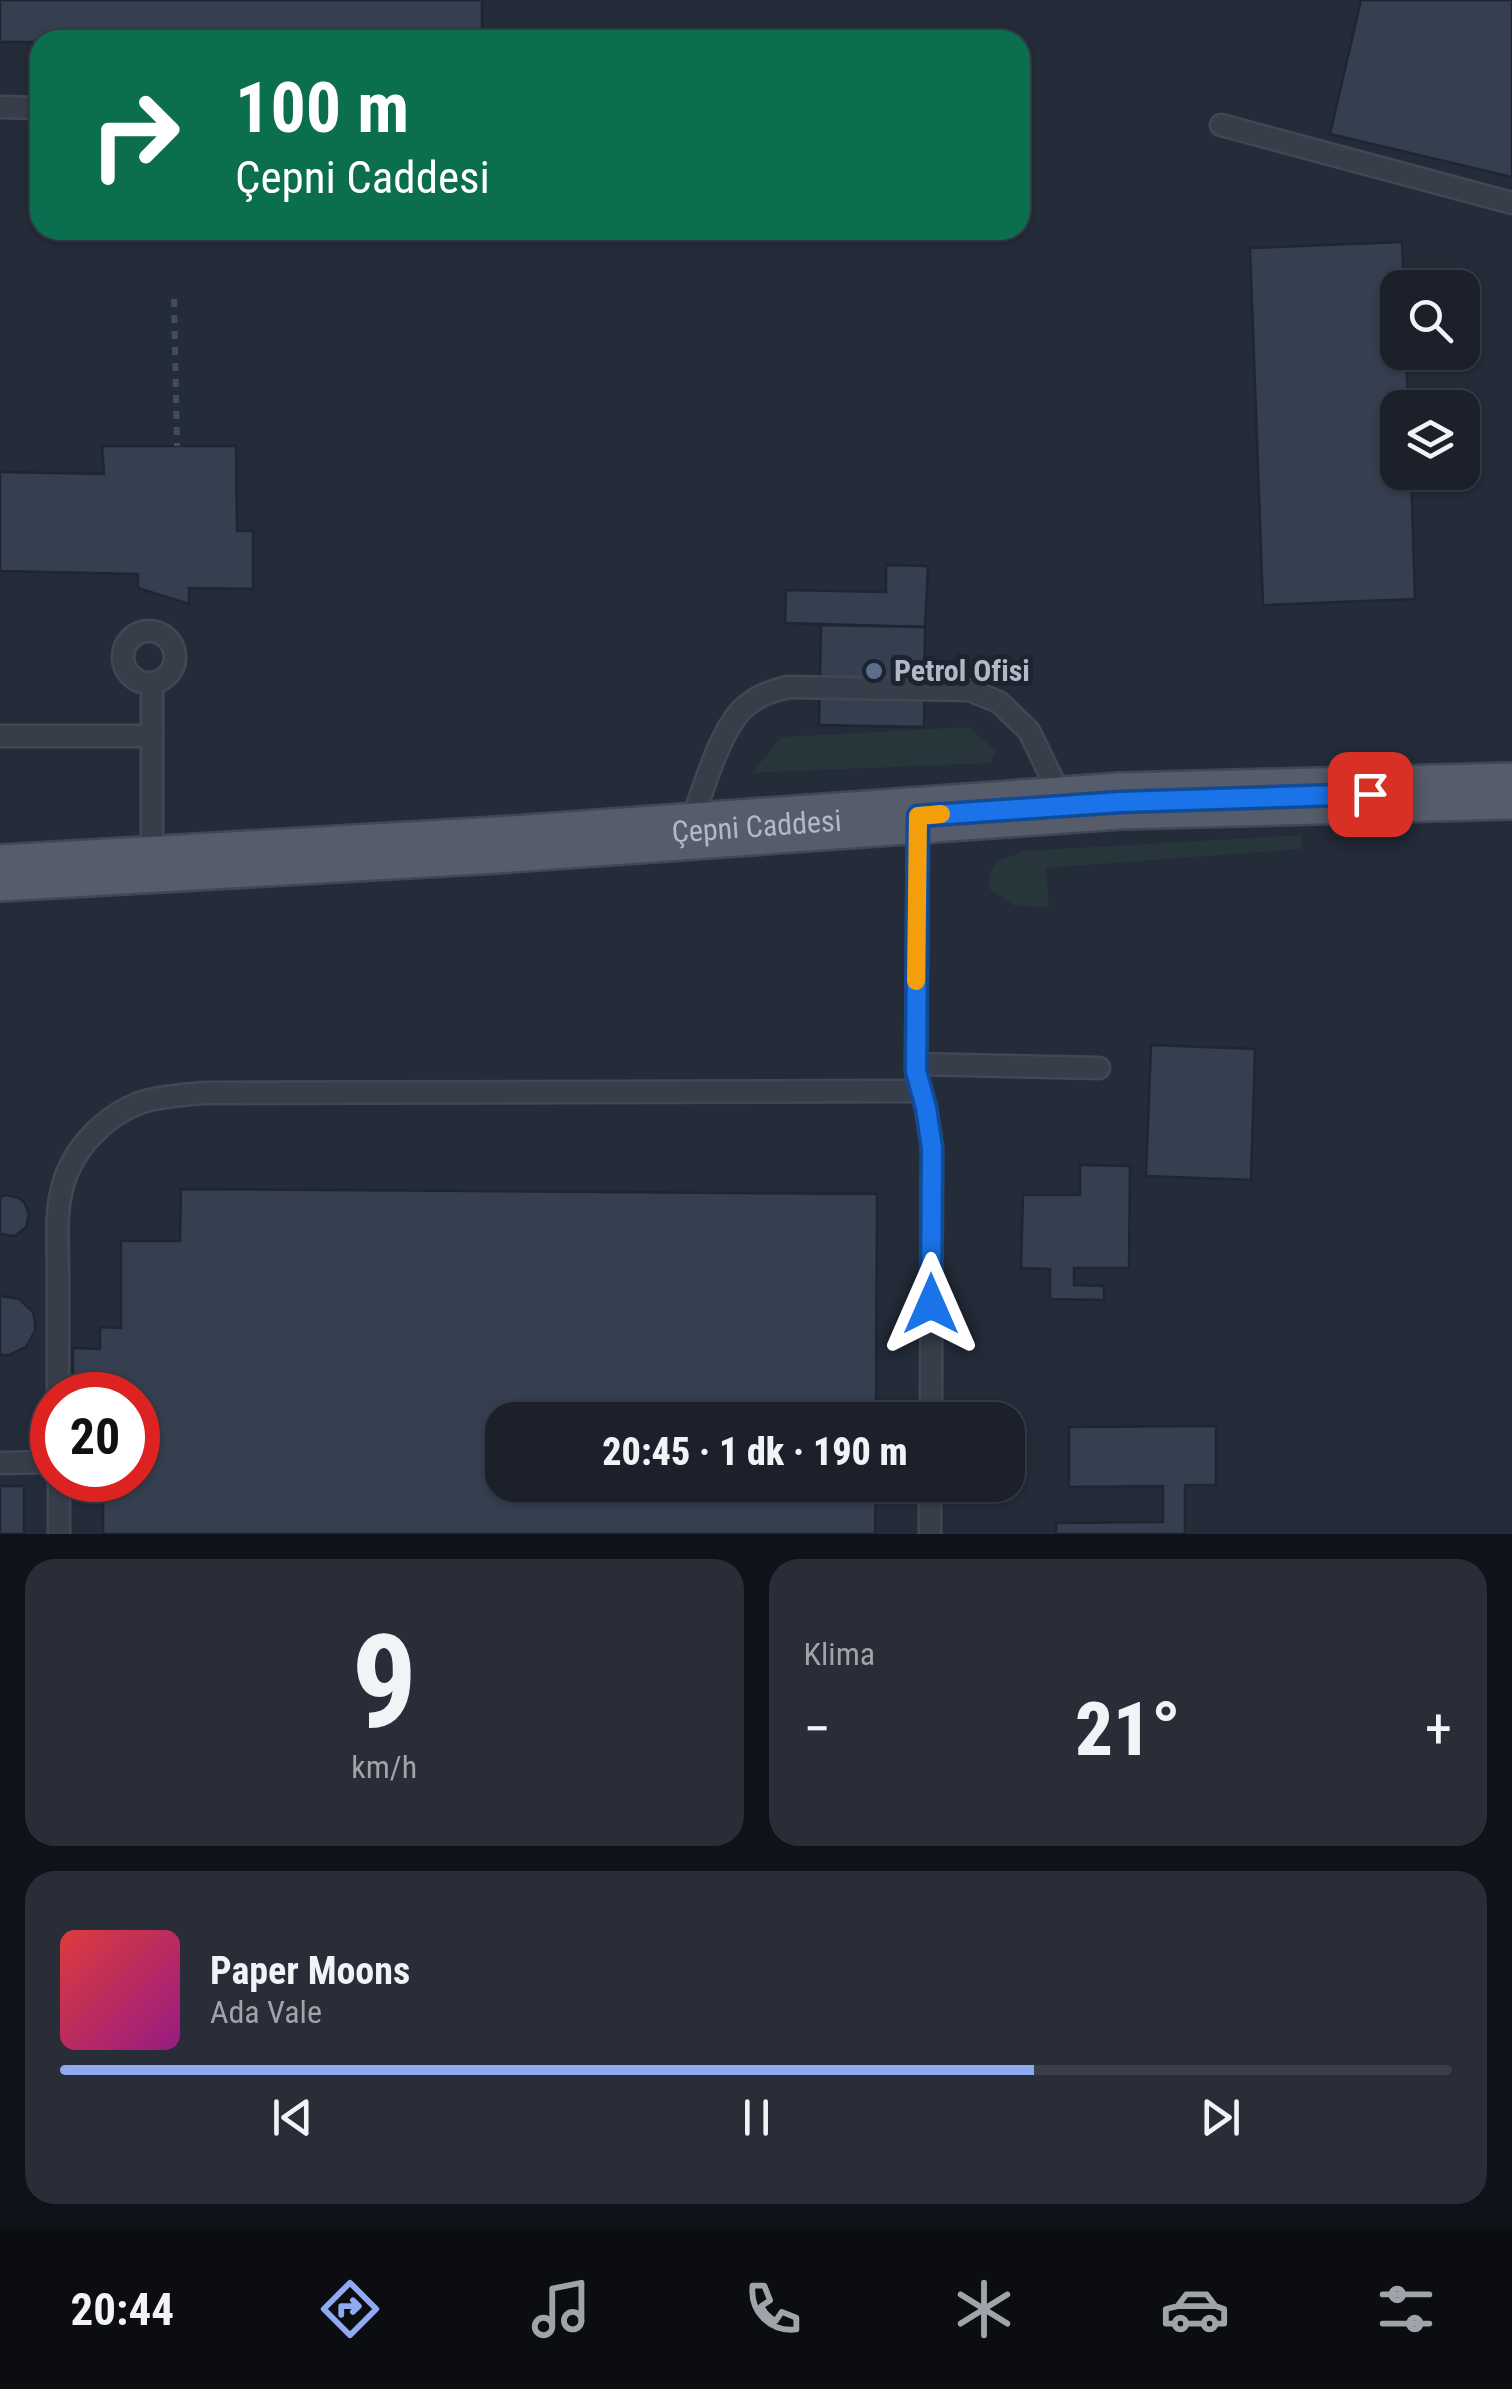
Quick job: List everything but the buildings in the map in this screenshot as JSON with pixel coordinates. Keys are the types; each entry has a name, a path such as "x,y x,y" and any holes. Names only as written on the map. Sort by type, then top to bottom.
{"main road":[{"name":"Çepni Caddesi","path":"0,873 442,848 1065,805 1512,791"}],"lane":[{"path":"0,108 30,108"},
{"path":"1221,125 1512,203"},
{"path":"152,684 152,864"},
{"path":"689,831 725,734 742,708 763,694 788,688 969,690 999,702 1029,731 1065,805"},
{"path":"0,736 152,736"},
{"path":"918,816 916,1064 932,1148 931,1402"},
{"path":"916,1064 1099,1068"},
{"path":"58,1372 58,1222 62,1188 72,1162 89,1140 114,1117 143,1102 203,1093 920,1091"},
{"path":"0,1463 30,1462"},
{"path":"59,1502 59,1534"},
{"path":"930,1502 930,1534"}],"path":[{"path":"174,299 177,446"}],"shaded area":[{"path":"968,727 996,750 991,763 752,773 781,737"},
{"path":"1301,835 1302,849 1046,868 1049,907 1015,906 989,889 990,873 996,862 1023,851"}],"slow traffic":[{"path":"916,981 918,816 941,814"}],"place":[{"name":"Petrol Ofisi","path":"874,671"}],"route":[{"path":"931,1304 932,1148 916,1071 918,816 1120,802 1370,794"}]}
